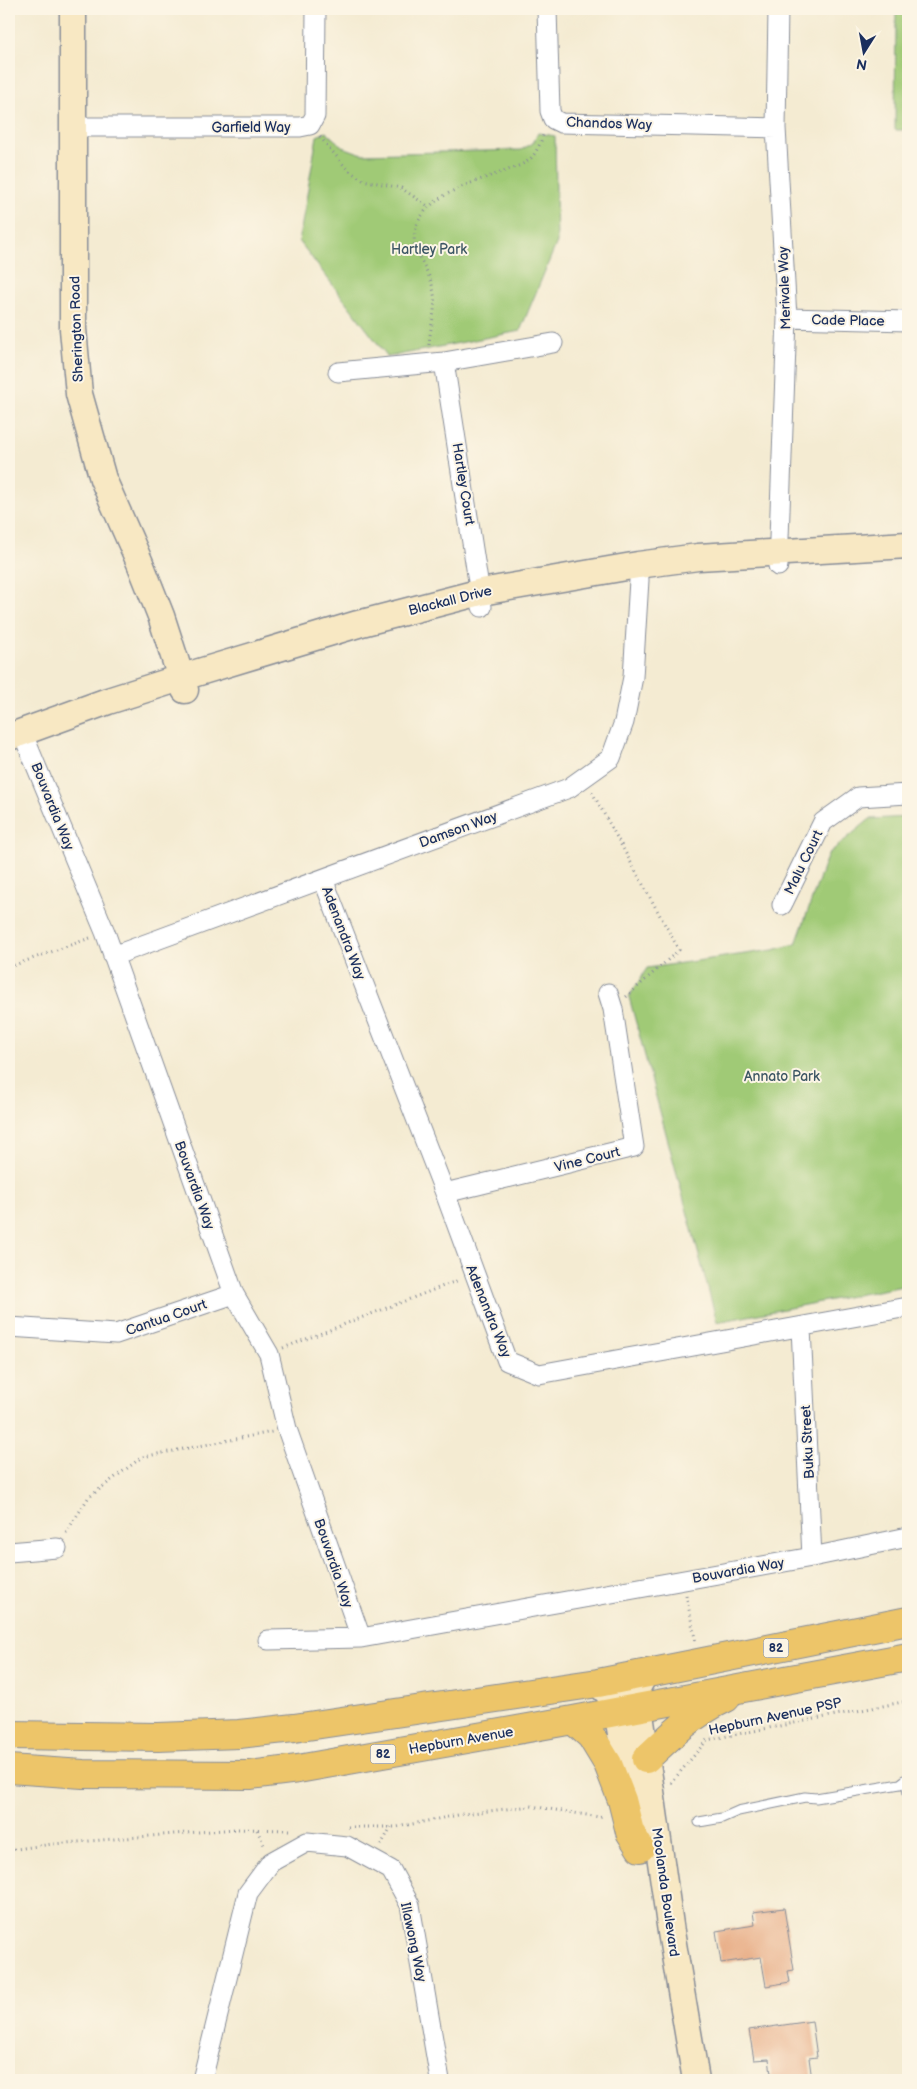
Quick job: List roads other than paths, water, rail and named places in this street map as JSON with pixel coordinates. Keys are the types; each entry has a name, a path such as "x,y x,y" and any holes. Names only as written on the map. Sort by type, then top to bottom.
{"main road":[{"name":"82","path":"9,1736 158,1737 239,1734 294,1728 644,1675 908,1621"},
{"name":"Hepburn Avenue","path":"9,1769 83,1774 250,1775 298,1769 573,1720 908,1657"},
{"path":"646,1759 672,1734 710,1705 752,1686"},
{"path":"573,1720 591,1736 608,1764 622,1800 630,1832 640,1848"}],"street":[{"name":"Sherington Road","path":"73,9 81,127 87,331 96,399 116,468 163,579 191,681"},
{"name":"Sherington Road","path":"81,127 90,53 89,9"},
{"name":"Garfield Way","path":"81,127 300,127 310,125 315,116 316,9"},
{"name":"Chandos Way","path":"547,9 550,111 553,119 561,123 776,128"},
{"name":"Merivale Way","path":"778,9 776,128 787,318 779,559"},
{"name":"Cade Place","path":"787,318 908,321"},
{"path":"338,372 438,363 553,343"},
{"name":"Hartley Court","path":"438,363 481,599"},
{"name":"Blackall Drive","path":"17,741 108,714 191,681 358,624 481,599 554,593 639,572 712,571 779,559 908,545"},
{"name":"Blackall Drive","path":"779,559 908,561"},
{"name":"Damson Way","path":"113,956 568,788 584,778 611,758 624,722 633,677 639,572"},
{"name":"Bouvardia Way","path":"17,741 105,932 234,1294 269,1354 287,1429 361,1638"},
{"name":"Malu Court","path":"782,905 823,822 858,797 908,794"},
{"name":"Adenandra Way","path":"323,879 445,1193 507,1361 538,1374 801,1328 908,1307"},
{"name":"Vine Court","path":"445,1193 634,1147 610,1001"},
{"name":"Cantua Court","path":"9,1327 116,1334 234,1294"},
{"name":"Buku Street","path":"801,1328 812,1557"},
{"name":"Bouvardia Way","path":"268,1640 361,1638 812,1557 908,1537"},
{"path":"9,1552 57,1548"},
{"name":"Moolanda Boulevard","path":"644,1675 618,1722 680,2080"},
{"name":"Moolanda Boulevard","path":"598,1683 641,1722 671,1932 696,2080"},
{"name":"Illawong Way","path":"202,2080 248,1893 272,1862 307,1842 347,1846 374,1859 391,1870 410,1905 440,2080"}],"lane":[{"path":"907,1779 908,1794"},
{"path":"699,1822 722,1818 738,1811 805,1797 816,1798 900,1784 907,1779"}],"park label":[{"name":"Hartley Park","path":"429,249"},
{"name":"Annato Park","path":"782,1076"}]}
